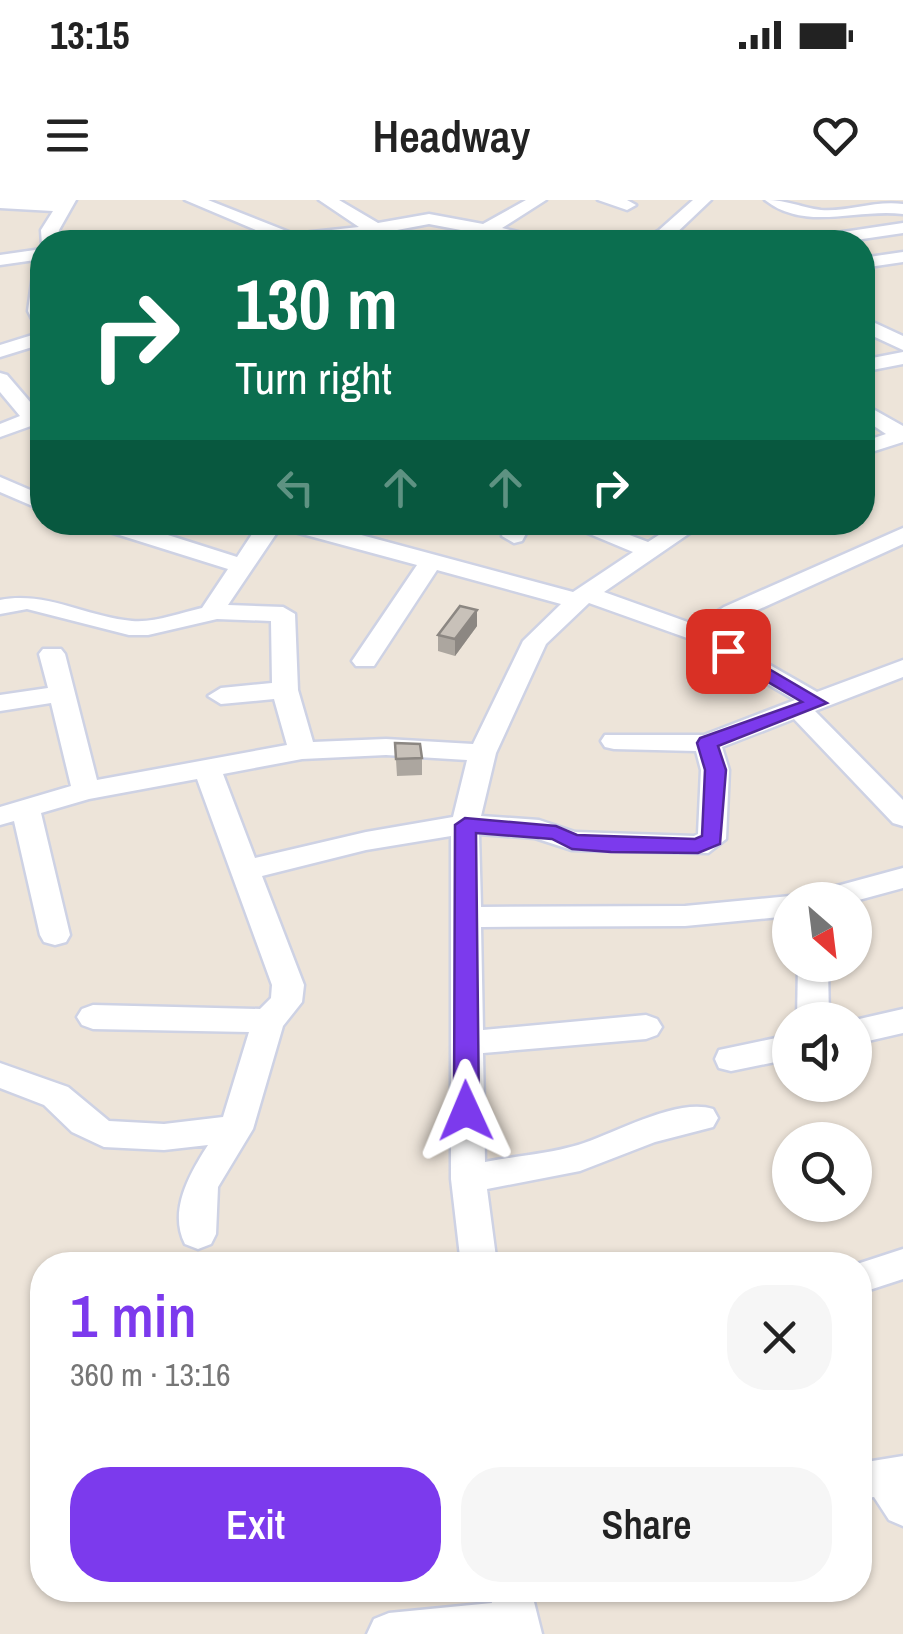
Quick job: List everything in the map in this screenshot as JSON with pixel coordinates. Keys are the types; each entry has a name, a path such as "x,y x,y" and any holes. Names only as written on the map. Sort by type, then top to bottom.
{"street":[{"path":"193,200 272,230"},
{"path":"327,200 378,230 429,219"},
{"path":"486,230 538,200"},
{"path":"606,200 627,205"},
{"path":"670,230 703,200"},
{"path":"773,200 820,215 878,206 903,209"},
{"path":"0,203 65,203 50,230"},
{"path":"404,206 429,219 499,230"},
{"path":"875,232 903,228"},
{"path":"0,260 30,256"},
{"path":"894,258 903,272"},
{"path":"875,330 903,344"},
{"path":"0,351 30,342"},
{"path":"875,363 903,358"},
{"path":"0,379 30,409"},
{"path":"875,418 903,436 875,445"},
{"path":"0,430 30,419"},
{"path":"3,490 30,500"},
{"path":"144,535 243,566"},
{"path":"217,612 214,608 263,535"},
{"path":"335,535 582,597 698,634 809,707 903,817"},
{"path":"608,535 652,551"},
{"path":"477,1252 468,1179 465,825 482,753 535,641 582,597 676,535"},
{"path":"698,634 733,612 896,537"},
{"path":"364,661 432,560"},
{"path":"0,607 28,602 128,628 148,628 217,612 277,613 286,618 285,690 302,751"},
{"path":"52,654 86,791"},
{"path":"614,741 707,743 903,668"},
{"path":"221,696 285,690"},
{"path":"0,703 59,694"},
{"path":"246,870 417,831 465,825 556,833 572,842 698,846 712,840 715,770 707,743"},
{"path":"55,936 13,814 86,791 302,751 386,747 482,753"},
{"path":"198,1234 201,1186 236,1128 268,1021 286,1002 288,985 207,769"},
{"path":"872,886 903,878"},
{"path":"467,917 685,916 772,908"},
{"path":"94,1017 268,1021"},
{"path":"872,1028 903,1021"},
{"path":"465,1042 646,1027"},
{"path":"731,1059 772,1051"},
{"path":"0,1075 56,1096 84,1123 104,1134 164,1136 236,1128"},
{"path":"468,1179 580,1158 649,1130 701,1118"},
{"path":"872,1274 903,1264"},
{"path":"389,1634 516,1615"}],"building":[{"path":"460,606 477,610 455,639 438,635"},
{"path":"395,743 420,744 422,758 396,759"}],"route":[{"path":"466,1111 465,825 556,833 572,842 706,844 712,840 715,770 707,743 818,703 728,651"}]}
